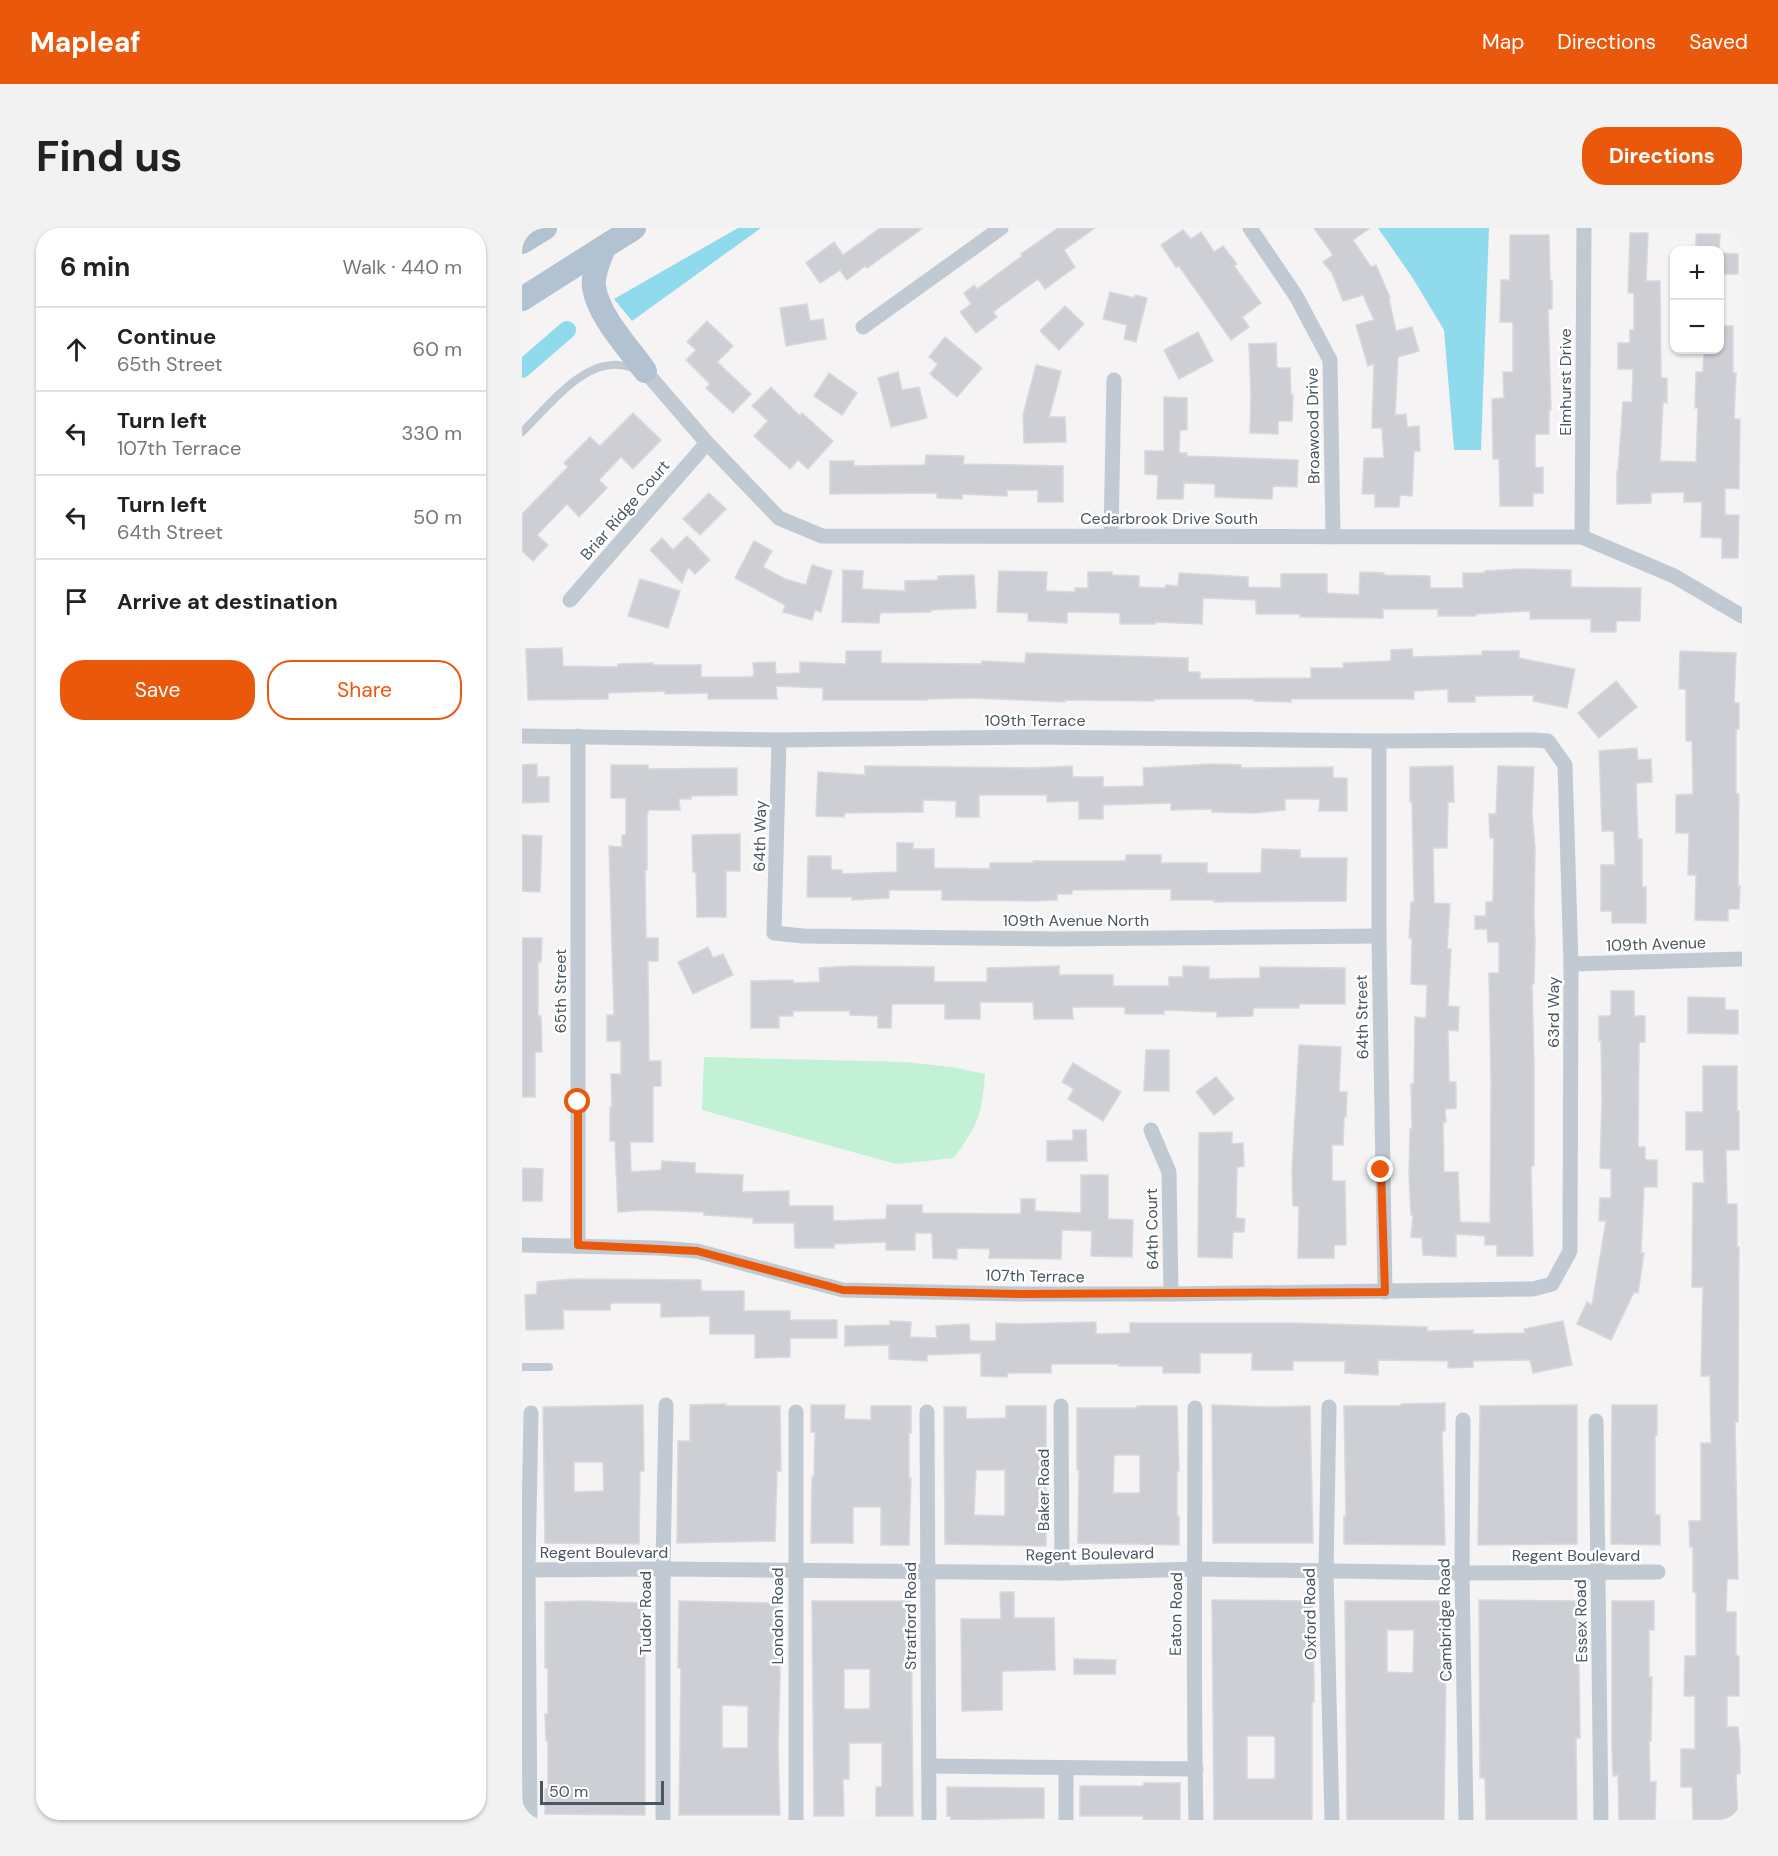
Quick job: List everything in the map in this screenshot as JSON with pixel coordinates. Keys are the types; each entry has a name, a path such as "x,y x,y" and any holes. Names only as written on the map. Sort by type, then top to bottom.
{"main road":[{"path":"522,242 545,228"},
{"path":"522,300 634,228"},
{"path":"604,247 595,270 594,287 602,311 645,371"}],"street":[{"path":"863,327 1001,228"},
{"name":"Broawood Drive","path":"1250,228 1296,296 1330,360 1333,537"},
{"name":"Elmhurst Drive","path":"1582,537 1584,228"},
{"name":"Cedarbrook Drive South","path":"645,371 707,443 779,518 822,536 1582,537 1674,576 1742,616"},
{"path":"1112,536 1114,380"},
{"name":"Briar Ridge Court","path":"570,600 707,443"},
{"name":"109th Terrace","path":"522,736 779,740 1031,737 1548,741"},
{"name":"65th Street","path":"578,1245 579,736"},
{"name":"64th Way","path":"774,933 779,740"},
{"name":"64th Street","path":"1379,741 1379,936 1385,1292"},
{"name":"63rd Way","path":"1548,741 1565,765 1571,964 1570,1251 1552,1284"},
{"name":"109th Avenue North","path":"774,933 803,936 1056,939 1379,936"},
{"name":"109th Avenue","path":"1571,964 1742,959"},
{"name":"64th Court","path":"1151,1130 1169,1172 1171,1294"},
{"name":"107th Terrace","path":"522,1245 578,1245 697,1251 843,1290 1021,1294 1171,1294 1533,1289 1552,1284"},
{"name":"Tudor Road","path":"663,1820 663,1569 666,1405"},
{"name":"Baker Road","path":"1061,1406 1062,1573"},
{"name":"Oxford Road","path":"1329,1407 1326,1572 1332,1820"},
{"name":"Eaton Road","path":"1195,1408 1193,1657 1196,1820"},
{"name":"London Road","path":"796,1412 796,1820"},
{"name":"Stratford Road","path":"927,1412 929,1820"},
{"path":"530,1820 525,1570 531,1413"},
{"name":"Cambridge Road","path":"1463,1420 1462,1573 1466,1820"},
{"name":"Essex Road","path":"1596,1421 1601,1820"},
{"name":"Regent Boulevard","path":"525,1570 663,1569 928,1573 1062,1573 1195,1569 1462,1573 1658,1572"},
{"path":"929,1766 1196,1769"},
{"path":"1066,1767 1066,1820"}],"lane":[{"path":"522,432 580,376 597,367 615,364 645,371"},
{"path":"522,1367 549,1367"}],"green space":[{"path":"704,1057 905,1062 952,1067 985,1074 980,1110 974,1128 954,1158 896,1164 702,1110"}],"water":[{"path":"738,228 761,228 632,321 614,299"},
{"path":"1378,228 1489,228 1481,450 1454,450 1444,330 1412,277"}],"building":[{"path":"880,228 923,228 847,280 840,270 820,283 806,263 834,242 843,255"},
{"path":"1058,228 1095,228 1064,250 1075,267 1045,289 1038,279 993,312 997,317 976,333 960,312 971,304 964,293 974,285 977,289"},
{"path":"1314,228 1370,228 1353,240 1371,267 1376,265 1390,298 1396,331 1412,327 1419,351 1398,357 1395,415 1406,414 1407,427 1419,426 1420,451 1414,451 1412,496 1400,495 1399,507 1375,507 1375,494 1362,494 1364,458 1384,458 1382,428 1372,428 1374,364 1368,366 1356,325 1374,320 1363,295 1343,301 1332,273 1323,262 1333,255"},
{"path":"1183,230 1191,239 1201,232 1214,252 1223,246 1237,264 1234,266 1261,303 1242,317 1249,327 1231,340 1179,266 1176,267 1161,245"},
{"path":"1630,233 1648,233 1646,281 1660,281 1661,378 1667,378 1667,403 1663,402 1660,461 1696,462 1698,408 1695,408 1696,372 1703,372 1704,354 1724,354 1724,326 1733,326 1733,373 1736,373 1734,419 1740,419 1739,489 1725,488 1725,515 1739,515 1738,558 1722,558 1722,538 1701,537 1702,502 1684,502 1684,492 1651,493 1651,503 1617,504 1617,471 1623,402 1632,402 1633,369 1618,369 1618,343 1630,343 1630,330 1634,330 1634,293 1628,293"},
{"path":"1696,234 1720,234 1719,246 1696,246"},
{"path":"1510,235 1549,235 1550,280 1552,281 1552,309 1548,309 1551,410 1549,411 1549,434 1535,434 1535,468 1543,467 1543,493 1533,493 1533,506 1500,506 1499,459 1493,459 1492,399 1504,398 1503,372 1513,372 1513,322 1500,322 1501,280 1510,280"},
{"path":"1724,253 1738,254 1738,274 1724,274"},
{"path":"1110,292 1134,298 1135,295 1147,298 1136,342 1124,339 1127,325 1103,319"},
{"path":"807,304 810,321 823,319 826,339 786,346 780,308"},
{"path":"1065,306 1084,324 1059,350 1040,331"},
{"path":"707,321 733,346 717,362 751,394 733,413 706,388 710,384 686,360 696,350 687,342"},
{"path":"1198,332 1213,361 1179,379 1164,350"},
{"path":"945,337 982,368 957,397 930,374 938,364 929,357"},
{"path":"1276,343 1277,368 1290,368 1291,395 1293,395 1292,421 1278,421 1278,434 1250,433 1249,344"},
{"path":"1036,365 1061,371 1049,417 1065,417 1066,442 1024,443 1023,415"},
{"path":"898,372 902,390 919,387 927,418 891,427 878,378"},
{"path":"829,373 857,393 842,415 814,396"},
{"path":"771,387 800,416 802,413 833,441 808,469 798,460 790,469 754,436 768,421 752,406"},
{"path":"1164,397 1187,398 1187,430 1180,430 1179,453 1187,453 1187,456 1298,460 1297,487 1273,486 1272,499 1240,498 1215,497 1215,484 1184,483 1183,499 1157,499 1158,475 1145,474 1145,451 1164,451"},
{"path":"633,413 661,440 633,469 621,457 599,480 607,488 579,517 567,504 537,535 548,545 533,561 522,551 522,514 568,467 564,463 590,437 600,446"},
{"path":"926,455 964,456 963,464 1063,466 1063,502 1038,502 1038,490 1007,490 1007,496 962,494 962,499 937,498 937,493 830,494 830,461 854,461 854,466 925,465"},
{"path":"709,493 726,509 700,535 683,519"},
{"path":"687,536 710,560 695,574 688,567 682,583 650,550 662,538 673,550"},
{"path":"754,541 772,551 763,567 785,579 806,585 812,565 832,571 821,612 815,610 812,620 783,612 785,605 735,578"},
{"path":"1519,569 1571,570 1571,587 1641,588 1640,621 1616,621 1616,632 1591,632 1591,619 1530,619 1530,611 1476,614 1476,616 1438,616 1438,609 1383,609 1383,618 1300,617 1300,614 1256,614 1256,600 1203,598 1202,624 1155,622 1155,624 1120,624 1120,613 1067,612 1067,623 1028,621 1028,613 997,612 999,571 1047,572 1046,591 1075,592 1075,588 1088,588 1088,572 1112,572 1112,575 1139,576 1139,587 1165,588 1166,585 1178,586 1179,573 1248,577 1248,587 1281,588 1281,574 1327,574 1327,593 1359,595 1360,572 1430,576 1430,588 1463,588 1463,573"},
{"path":"843,570 863,571 862,589 905,591 905,581 938,580 938,576 974,575 976,608 880,613 879,623 842,622"},
{"path":"640,579 680,591 668,628 628,616"},
{"path":"562,648 563,666 618,667 618,664 653,663 653,665 701,665 701,677 751,677 754,675 753,663 775,662 776,674 800,673 800,662 846,664 846,651 881,651 881,663 982,664 982,661 1025,663 1026,653 1188,658 1188,672 1200,672 1200,679 1311,678 1311,668 1344,668 1343,663 1391,661 1391,650 1412,649 1413,657 1482,655 1482,651 1519,651 1519,658 1575,669 1567,708 1533,701 1534,695 1475,696 1475,702 1448,702 1448,689 1414,691 1414,699 1291,699 1291,702 1254,701 1254,699 1065,700 1065,702 973,698 823,700 823,688 776,686 777,699 708,699 708,693 665,694 665,691 608,693 608,699 528,700 526,649"},
{"path":"1680,651 1736,653 1734,703 1739,703 1739,729 1736,729 1736,794 1739,794 1738,886 1740,886 1739,909 1728,909 1728,921 1695,920 1696,875 1688,875 1689,833 1676,833 1676,795 1693,794 1692,741 1686,741 1686,689 1679,689"},
{"path":"1616,681 1637,707 1599,738 1578,713"},
{"path":"1637,748 1638,760 1651,759 1652,782 1636,783 1638,839 1642,839 1642,887 1646,887 1646,923 1612,923 1612,911 1601,911 1601,865 1615,865 1614,831 1602,831 1599,751"},
{"path":"537,764 537,777 549,777 549,802 522,803 522,765"},
{"path":"1213,764 1241,765 1241,768 1333,767 1333,778 1347,778 1347,811 1319,811 1320,799 1285,799 1285,810 1255,813 1212,812 1212,809 1171,810 1171,803 1103,805 1103,819 1079,819 1079,801 1047,802 1047,795 979,795 979,817 956,817 956,801 923,800 923,812 845,813 844,817 816,816 818,772 865,775 865,766 1033,768 1072,766 1073,777 1103,777 1103,787 1144,786 1143,768"},
{"path":"611,765 648,765 648,769 737,768 737,795 691,796 691,799 679,799 680,810 648,810 647,870 645,870 646,938 658,938 658,961 648,961 649,1061 661,1061 661,1086 653,1086 653,1142 630,1142 631,1172 661,1170 662,1161 695,1163 695,1173 743,1175 742,1192 789,1191 789,1206 833,1206 833,1221 886,1219 887,1205 922,1205 922,1213 1021,1214 1021,1199 1035,1199 1035,1211 1081,1213 1081,1175 1108,1175 1108,1219 1133,1220 1132,1257 1091,1256 1092,1231 1062,1230 1061,1259 989,1258 990,1249 957,1248 957,1259 933,1258 932,1233 915,1233 915,1250 886,1250 886,1242 834,1244 834,1248 795,1248 794,1223 753,1223 753,1218 704,1215 704,1212 647,1210 618,1212 615,1141 610,1141 610,1107 612,1107 611,1074 621,1074 621,1041 607,1041 607,1015 614,1015 609,846 622,847 622,835 626,835 626,798 611,798"},
{"path":"1453,766 1454,802 1448,802 1447,848 1433,848 1434,903 1450,904 1447,949 1451,949 1448,1006 1459,1007 1458,1031 1448,1030 1449,1082 1456,1082 1456,1108 1445,1109 1444,1172 1458,1172 1460,1222 1490,1223 1489,973 1499,973 1499,942 1488,942 1487,929 1475,929 1475,916 1486,916 1486,902 1493,902 1494,838 1490,838 1489,814 1496,814 1498,766 1534,767 1532,813 1535,848 1535,941 1534,984 1532,984 1534,1166 1531,1166 1533,1256 1497,1256 1497,1245 1485,1245 1485,1236 1456,1234 1456,1257 1423,1255 1422,1238 1411,1237 1413,1215 1411,1215 1409,1174 1415,1017 1426,1018 1427,985 1411,984 1412,938 1409,938 1411,902 1414,902 1410,767"},
{"path":"740,834 740,871 726,871 726,917 697,917 692,835"},
{"path":"522,835 542,836 540,892 522,891"},
{"path":"897,843 913,843 913,849 934,849 934,868 990,869 990,863 1126,861 1126,855 1161,855 1161,863 1207,863 1207,873 1261,873 1262,849 1300,850 1300,858 1347,858 1346,901 1171,900 1171,889 1072,890 1072,894 1057,894 1057,900 1033,901 942,900 942,890 889,890 889,898 852,900 852,897 807,897 808,856 831,856 831,870 842,870 842,874 897,872"},
{"path":"522,938 542,938 541,962 538,961 538,1016 541,1016 542,1052 535,1052 535,1097 522,1097"},
{"path":"708,947 713,958 723,954 733,975 693,994 678,962"},
{"path":"1059,966 1059,975 1113,975 1113,986 1169,986 1169,977 1183,977 1183,966 1209,967 1209,979 1260,978 1260,967 1345,968 1345,1004 1299,1004 1299,1008 1253,1008 1253,1016 1217,1017 1217,1012 1164,1010 1164,1014 1125,1014 1125,1007 1072,1007 1073,1019 1034,1019 1033,1002 980,1002 980,1019 945,1019 945,1004 892,1004 891,1028 878,1028 878,1016 850,1015 850,1011 793,1011 793,1016 779,1016 779,1028 751,1028 751,981 820,982 819,968 934,967 934,982 987,982 987,968"},
{"path":"1611,991 1634,991 1634,1016 1645,1016 1645,1042 1639,1042 1638,1147 1645,1147 1645,1160 1657,1160 1657,1187 1644,1187 1641,1253 1644,1253 1638,1293 1634,1292 1611,1340 1577,1324 1587,1302 1592,1305 1606,1221 1599,1221 1600,1198 1611,1198 1611,1169 1600,1168 1602,1099 1599,1016 1611,1016"},
{"path":"1688,997 1725,998 1725,1010 1738,1010 1738,1034 1688,1033"},
{"path":"1299,1045 1341,1047 1339,1092 1347,1092 1346,1117 1344,1117 1343,1145 1332,1145 1332,1181 1345,1181 1346,1245 1334,1245 1334,1258 1298,1258 1299,1206 1293,1206 1292,1170"},
{"path":"1146,1050 1169,1050 1169,1091 1144,1091"},
{"path":"1073,1063 1121,1092 1103,1121 1068,1099 1074,1089 1062,1082"},
{"path":"1703,1066 1737,1066 1737,1111 1739,1111 1739,1150 1726,1150 1727,1204 1737,1204 1737,1247 1739,1247 1738,1422 1735,1422 1738,1579 1727,1579 1726,1612 1736,1612 1739,1696 1727,1696 1727,1727 1738,1727 1740,1749 1740,1774 1736,1774 1738,1818 1727,1820 1693,1820 1692,1787 1681,1787 1681,1749 1695,1749 1695,1696 1684,1696 1685,1656 1696,1656 1696,1592 1693,1592 1693,1547 1690,1547 1689,1521 1701,1521 1701,1443 1711,1443 1710,1376 1701,1376 1703,1287 1692,1287 1693,1183 1704,1183 1703,1150 1686,1150 1686,1112 1703,1112"},
{"path":"1216,1077 1234,1099 1214,1115 1196,1092"},
{"path":"1073,1130 1086,1130 1087,1161 1047,1161 1047,1141 1073,1140"},
{"path":"1232,1132 1232,1144 1243,1143 1244,1166 1237,1167 1236,1218 1245,1219 1244,1232 1233,1232 1232,1258 1198,1257 1199,1133"},
{"path":"522,1168 543,1169 542,1201 522,1201"},
{"path":"574,1279 701,1280 701,1291 744,1291 744,1311 790,1311 790,1320 837,1320 837,1338 790,1338 790,1357 755,1358 755,1334 710,1334 710,1316 661,1317 661,1303 610,1303 610,1310 563,1310 564,1329 526,1330 525,1295 537,1294 537,1282"},
{"path":"890,1321 911,1322 910,1337 937,1338 936,1326 969,1324 970,1341 996,1341 996,1323 1096,1322 1096,1334 1130,1333 1130,1323 1293,1323 1427,1327 1427,1331 1473,1330 1473,1334 1525,1333 1524,1329 1563,1321 1572,1365 1533,1373 1530,1360 1473,1361 1473,1367 1448,1368 1448,1361 1378,1360 1378,1375 1345,1373 1345,1361 1293,1361 1293,1370 1252,1370 1252,1353 1200,1353 1200,1373 1163,1373 1163,1366 1051,1364 1051,1373 1008,1373 1007,1377 981,1376 981,1353 927,1355 927,1361 889,1359 889,1345 845,1346 845,1326 890,1325"},
{"path":"1445,1403 1445,1431 1442,1431 1445,1545 1344,1544 1344,1516 1346,1516 1344,1406"},
{"path":"726,1404 726,1406 780,1406 781,1471 777,1471 775,1541 677,1543 678,1441 690,1441 690,1405"},
{"path":"643,1405 644,1471 640,1471 639,1544 545,1543 543,1407","holes":["574,1462 603,1462 604,1491 574,1492"]},
{"path":"811,1405 845,1405 844,1419 871,1420 871,1406 911,1406 909,1545 881,1545 881,1507 853,1507 853,1543 811,1543 815,1432 811,1432"},
{"path":"1212,1405 1310,1406 1313,1543 1213,1543"},
{"path":"1577,1405 1577,1544 1478,1545 1480,1406"},
{"path":"1612,1405 1657,1405 1655,1515 1660,1515 1660,1545 1611,1544"},
{"path":"1006,1406 1046,1406 1046,1546 945,1544 944,1407 966,1407 966,1419 1006,1418","holes":["976,1470 1005,1470 1005,1516 974,1515"]},
{"path":"1137,1406 1177,1406 1179,1545 1078,1543 1077,1408 1137,1408","holes":["1114,1455 1140,1455 1140,1493 1113,1493"]},
{"path":"1000,1592 1014,1592 1014,1618 1054,1618 1055,1670 1002,1671 1002,1710 962,1711 961,1619 1001,1619"},
{"path":"1212,1600 1312,1601 1314,1702 1312,1702 1312,1820 1214,1820","holes":["1247,1736 1275,1736 1275,1779 1247,1779"]},
{"path":"1479,1600 1578,1601 1580,1738 1576,1738 1577,1820 1486,1820 1485,1778 1480,1778"},
{"path":"679,1601 779,1603 780,1815 679,1815 681,1668 678,1668","holes":["722,1705 748,1706 748,1748 722,1748"]},
{"path":"812,1601 911,1601 913,1816 876,1816 876,1787 882,1787 882,1743 849,1743 849,1779 843,1779 844,1816 814,1816","holes":["844,1669 870,1669 870,1709 844,1709"]},
{"path":"1345,1601 1445,1601 1444,1820 1347,1820","holes":["1387,1630 1414,1630 1413,1673 1387,1672"]},
{"path":"1612,1601 1654,1601 1654,1630 1649,1630 1649,1677 1652,1677 1651,1741 1649,1741 1650,1782 1656,1782 1655,1820 1619,1820 1618,1775 1613,1776 1612,1748"},
{"path":"545,1602 645,1603 645,1815 545,1814 545,1789 548,1789 548,1741 546,1741 545,1714 548,1714 548,1668 545,1668"},
{"path":"1074,1659 1116,1660 1115,1674 1074,1674"},
{"path":"1144,1783 1180,1783 1180,1820 1143,1820 1143,1816 1080,1816 1080,1786 1143,1786"},
{"path":"947,1787 1044,1788 1044,1818 951,1820 951,1816 947,1816"}],"waterway":[{"path":"522,369 567,330"}],"route":[{"path":"578,1102 578,1245 697,1251 843,1290 1021,1294 1385,1292 1381,1170"}]}
